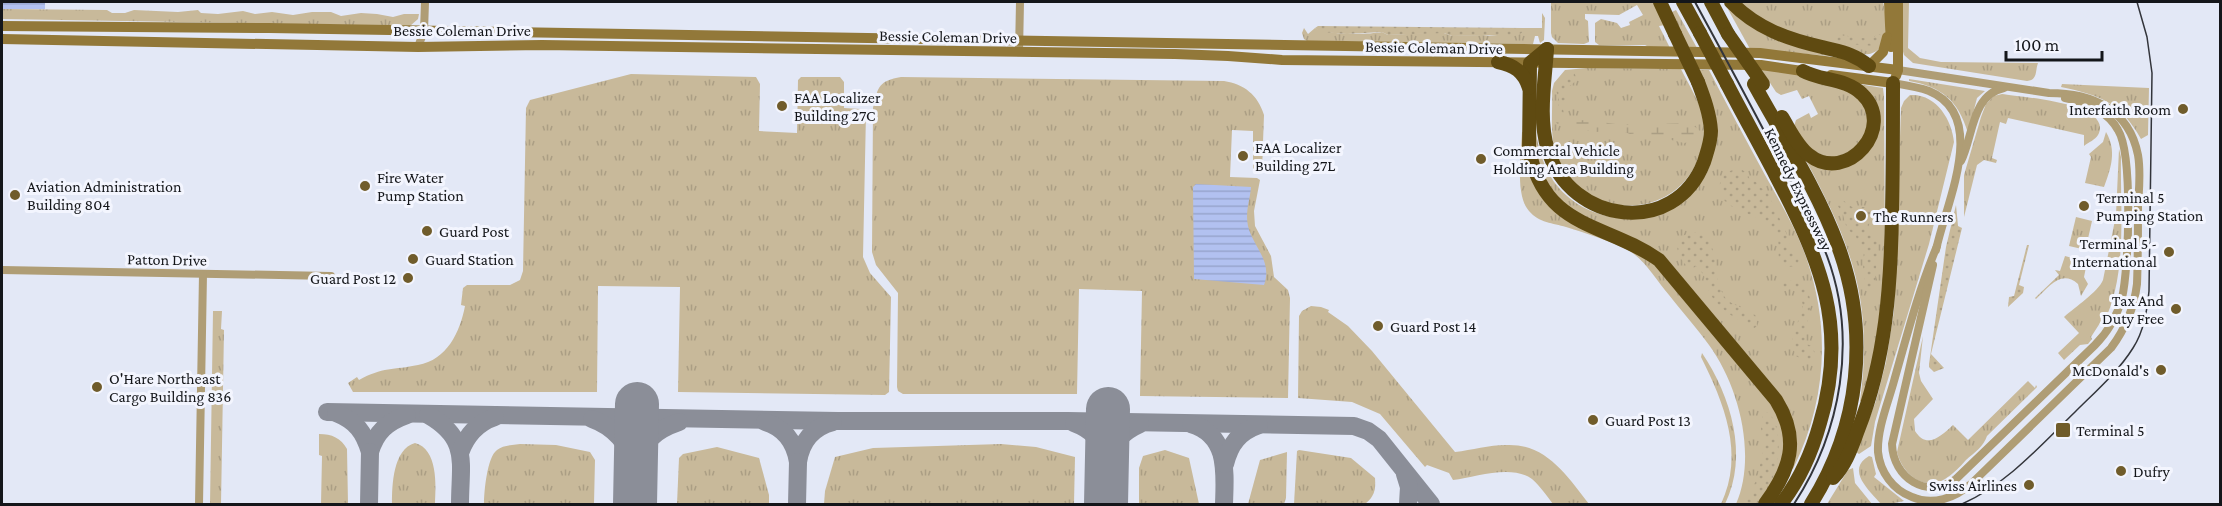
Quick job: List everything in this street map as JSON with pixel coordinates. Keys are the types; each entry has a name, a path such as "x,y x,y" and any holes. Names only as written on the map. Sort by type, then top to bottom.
{"highway":[{"path":"1660,2 1707,104 1711,134 1697,177 1676,198 1660,207 1637,212 1609,211 1592,205 1575,194 1553,164 1544,133 1546,56 1530,63 1529,149 1531,161 1540,183 1558,208 1576,220 1642,249 1659,260 1768,389 1782,410 1790,436 1790,453 1784,475 1765,504"},
{"name":"Kennedy Expressway","path":"1683,2 1806,236 1820,272 1828,309 1830,366 1824,411 1806,461 1781,504"},
{"name":"Kennedy Expressway","path":"1711,2 1759,84 1826,217 1843,261 1853,301 1857,352 1853,397 1843,437 1821,489 1811,504"},
{"path":"1731,2 1754,21 1781,36 1857,56 1869,66"},
{"path":"1498,63 1516,68 1525,77 1529,90"},
{"path":"1759,84 1810,156 1829,163 1855,156 1871,136 1874,121 1869,103 1854,87 1838,81 1814,77 1803,71"},
{"path":"1821,489 1838,473 1854,442 1878,367 1885,335 1892,257 1894,74"}],"street":[{"path":"418,47 424,31 425,2"},
{"path":"1019,52 1020,2"},
{"path":"1889,2 1894,74"},
{"path":"1894,74 1898,2"},
{"name":"Bessie Coleman Drive","path":"2,26 1019,40 1546,56 1761,65 1803,71 1894,74"},
{"path":"79,26 79,40"},
{"path":"1869,66 1885,48 1890,28"},
{"path":"424,31 432,47"},
{"name":"Bessie Coleman Drive","path":"2,39 418,47 542,45 1019,52 1228,56 1282,60 1530,63"},
{"name":"Bessie Coleman Drive","path":"1546,56 1760,53 1869,66 1894,74"},
{"path":"1894,74 2011,87 2081,101 2108,116 2120,131 2127,168 2126,272 2121,299 2111,325 2095,345 1956,479 1944,487 1936,488 1921,486 1905,477 1893,458 1892,444 1957,169 1961,147 1960,131 1957,118 1949,105 1929,91 1894,74"},
{"path":"1957,169 1967,149 1981,103 1994,90 2011,87"},
{"path":"1937,246 1923,283 1879,437 1881,464 1895,487 1917,499 1935,501 1953,496 1971,484 2111,348 2122,334 2132,313 2138,267 2139,167 2132,138 2117,115 2097,100 2068,93 2049,93"},
{"name":"Patton Drive","path":"2,270 331,276"},
{"path":"199,504 202,274"}],"green space":[{"path":"1551,2 1655,2 1665,25 1659,26 1670,48 1651,48 1645,45 1599,45 1595,42 1595,23 1601,19 1617,23 1621,28 1630,25 1629,22 1643,15 1637,5 1619,15 1585,14 1585,19 1588,21 1589,42 1584,44 1558,43 1551,33"},
{"path":"1724,2 1726,2 1830,56 1750,49"},
{"path":"1738,2 1883,2 1886,19 1885,37 1877,50 1870,54 1861,54 1796,35 1767,22"},
{"path":"1901,2 1909,2 1908,48 1920,58 1941,62 2038,63 2035,77 2027,81 1913,63 1904,55 1902,48"},
{"path":"2,9 107,10 112,13 134,10 178,12 198,10 201,13 218,14 243,11 255,14 272,12 293,15 331,12 341,16 361,13 393,17 419,14 418,19 410,26 2,19"},
{"path":"1676,10 1697,48 1687,48 1670,13"},
{"path":"1542,13 1545,18 1544,40 1540,43 1538,36 1535,36 1533,44 1307,41 1302,33 1304,28 1308,34 1315,28 1347,34 1382,32 1388,35 1444,33 1452,36 1489,36 1523,32 1523,28 1542,28"},
{"path":"1318,26 1523,28 1523,32 1518,35 1452,36 1444,33 1347,34 1321,32 1315,28"},
{"path":"1878,34 1882,36 1880,42 1875,46 1837,43 1836,38 1838,35 1871,39"},
{"path":"1587,68 1681,69 1700,108 1704,137 1698,159 1686,180 1669,194 1650,203 1629,206 1608,202 1588,194 1571,179 1558,159 1553,143 1552,91 1554,83 1565,70"},
{"path":"1761,69 1820,80 1851,91 1861,100 1869,117 1867,132 1859,148 1831,159 1808,148 1794,126 1796,120 1809,113 1811,118 1818,114 1809,96 1802,99 1797,90 1781,95 1776,92"},
{"path":"1697,70 1709,70 1793,227 1815,286 1822,339 1818,392 1804,444 1793,469 1791,468 1793,433 1677,273 1588,222 1557,201 1536,163 1535,129 1549,175 1572,200 1586,209 1602,215 1635,218 1668,209 1696,188 1710,166 1711,152"},
{"path":"1574,72 1577,80 1565,92 1567,98 1562,105 1565,118 1560,119 1556,90 1563,84 1568,74"},
{"path":"631,74 756,77 760,84 759,131 797,133 798,80 801,77 840,77 844,82 844,108 861,109 866,113 863,257 870,273 891,297 889,392 885,395 678,392 680,287 598,286 597,392 353,392 348,383 357,377 359,380 381,371 418,365 428,362 444,351 456,335 460,325 465,306 461,305 463,288 467,285 510,285 520,280 523,271 526,108 530,100"},
{"path":"901,77 1224,81 1244,88 1254,96 1264,115 1262,170 1253,169 1253,131 1232,130 1230,177 1260,180 1254,211 1255,226 1271,256 1274,277 1288,290 1290,298 1288,398 1140,396 1142,291 1079,289 1077,394 903,394 898,391 898,293 876,265 872,252 873,108 876,94 881,86 888,80"},
{"path":"1909,79 1985,91 1977,98 1968,133 1959,112 1947,97 1940,91 1909,81"},
{"path":"1858,84 1883,88 1884,96 1885,265 1881,322 1863,402 1860,401 1864,365 1864,333 1855,274 1835,217 1804,157 1835,167 1877,127"},
{"path":"2062,84 2149,88 2148,135 2141,139 2126,117 2098,97 2061,87"},
{"path":"2002,94 2045,100 2080,109 2093,116 2099,124 2098,135 2084,146 2084,135 2008,118 2006,124 2000,122 1992,158 1997,160 1996,163 1984,160 1977,165 1964,217 1964,175 1981,117 1986,104 1994,96"},
{"path":"1910,95 1928,98 1935,103 1950,125 1954,142 1929,244 1875,422 1871,446 1859,454 1856,452 1876,401 1886,362 1894,311 1901,108"},
{"path":"1586,120 1623,125 1690,123 1699,130 1695,141 1684,143 1619,130 1596,132 1558,125 1556,122"},
{"path":"1522,132 1525,132 1539,191 1659,266 1743,366 1781,418 1785,453 1772,486 1757,504 1736,504 1745,465 1745,443 1736,401 1720,362 1649,270 1632,253 1596,237 1542,220 1529,211 1520,185"},
{"path":"2106,132 2112,153 2111,166 2104,187 2085,183 2091,157 2089,154 2103,142"},
{"path":"2119,149 2121,157 2121,242 2116,285 2111,305 2103,324 2100,323 2088,344 2080,345 2064,360 2058,353 2079,333 2064,317 2091,294 2103,280 2116,215"},
{"path":"1739,168 1747,173 1750,180 1767,191 1788,237 1791,253 1795,252 1800,257 1797,266 1787,267 1779,261 1778,240 1770,227 1761,220 1731,206 1724,199 1720,190 1721,178"},
{"path":"1839,200 1852,207 1870,207 1873,214 1867,230 1878,242 1875,282 1872,289 1868,290 1865,281 1864,252 1858,245 1856,236 1847,229 1838,206"},
{"path":"1956,205 1958,226 1962,228 1931,354 1944,368 1934,372 1929,364 1946,247"},
{"path":"2076,217 2092,221 2087,243 2082,249 2069,246"},
{"path":"1698,232 1706,238 1714,252 1720,287 1724,296 1727,300 1756,316 1757,326 1752,330 1719,306 1711,296 1702,273 1696,266 1691,270 1681,258 1677,246 1679,241 1682,237"},
{"path":"2027,245 2029,245 2019,285 2024,287 2023,293 2008,307 2009,297 2014,296"},
{"path":"2065,256 2087,262 2084,277 2088,284 2081,296 2078,284 2066,278 2056,281 2036,299 2059,275 2055,270 2060,271"},
{"path":"1789,280 1800,284 1807,290 1810,298 1806,344 1812,346 1815,353 1811,359 1803,360 1796,356 1794,350 1793,335 1803,305 1791,288 1786,291 1782,289 1783,283"},
{"path":"1311,306 1329,310 1328,312 1348,326 1372,351 1455,452 1506,445 1533,449 1564,472 1589,504 1553,504 1532,479 1514,472 1453,480 1449,473 1427,465 1425,467 1380,414 1352,402 1298,398 1299,316 1302,311"},
{"path":"213,311 222,311 221,329 224,330 221,504 210,504"},
{"path":"1923,336 1919,373 1921,381 1933,399 1914,419 1915,431 1924,440 1934,439 1953,425 1968,440 2028,381 2035,388 2036,385 2037,387 1987,436 1981,446 1954,473 1945,479 1929,483 1921,482 1909,473 1897,452"},
{"path":"1702,353 1721,388 1728,407 1736,446 1736,466 1725,504 1721,504 1728,485 1731,466 1729,429 1717,392 1701,357"},
{"path":"1769,412 1778,435 1776,469 1769,484 1754,504 1744,504 1757,479 1764,447 1761,428 1763,413"},
{"path":"319,434 336,437 347,449 348,504 321,504 322,456 319,455"},
{"path":"415,443 428,452 432,460 435,504 392,504 393,478 398,460 402,452"},
{"path":"520,444 556,445 590,452 595,460 594,504 484,504 487,475 494,454 502,447"},
{"path":"1001,444 1036,447 1075,457 1074,504 824,504 825,491 835,457 873,448"},
{"path":"717,447 759,458 769,495 769,504 677,504 679,458 683,454"},
{"path":"1165,450 1189,458 1199,504 1139,504 1139,468 1143,456"},
{"path":"1297,451 1351,458 1375,478 1375,490 1372,496 1365,504 1294,504"},
{"path":"1287,452 1284,504 1248,504 1260,460"},
{"path":"1869,456 1872,457 1876,474 1874,477 1904,501 1881,504 1866,487 1859,474 1859,468"},
{"path":"1853,468 1855,483 1872,504 1827,504 1848,470"}],"water":[{"path":"2,2 45,2 45,9 2,9"},
{"path":"1196,184 1251,187 1247,221 1250,234 1264,261 1266,276 1264,285 1194,279 1193,187"}],"taxiway":[{"path":"327,412 838,421 1068,421 1354,426 1368,431 1379,439 1431,504"},
{"path":"336,413 358,428 370,452 379,433 394,421 407,415"},
{"path":"428,415 451,433 457,443 461,464 460,504"},
{"path":"460,453 465,441 473,431 495,417"},
{"path":"592,419 600,422 619,437 629,450 636,465 647,443 663,429 679,422"},
{"path":"765,422 778,428 788,437 798,462 809,436 833,422"},
{"path":"1074,423 1095,437 1107,460"},
{"path":"1107,460 1119,438 1140,424"},
{"path":"1191,424 1203,429 1218,446 1224,468 1224,504"},
{"path":"1225,464 1236,440 1246,431 1259,425"},
{"path":"369,504 370,452"},
{"path":"797,504 798,462"},
{"path":"1405,474 1409,487 1408,504"}],"runway":[{"path":"635,504 637,404"},
{"path":"1106,504 1108,409"}],"tram line":[{"path":"1962,504 1994,486 2049,438 2106,382 2133,348 2142,328 2149,291 2152,73 2147,37 2137,2"}],"railway":[{"path":"1695,2 1810,217 1827,256 1836,288 1842,320 1843,352 1840,384 1823,447 1794,504"}],"place":[{"name":"FAA Localizer Building 27C","path":"782,106"},
{"name":"Interfaith Room","path":"2183,109"},
{"name":"FAA Localizer Building 27L","path":"1243,156"},
{"name":"Commercial Vehicle Holding Area Building","path":"1481,159"},
{"name":"Fire Water Pump Station","path":"365,186"},
{"name":"Aviation Administration Building 804","path":"15,195"},
{"name":"Terminal 5 Pumping Station","path":"2084,206"},
{"name":"The Runners","path":"1861,216"},
{"name":"Guard Post","path":"427,231"},
{"name":"Terminal 5 - International","path":"2169,252"},
{"name":"Guard Station","path":"413,259"},
{"name":"Guard Post 12","path":"408,278"},
{"name":"Tax And Duty Free","path":"2176,309"},
{"name":"Guard Post 14","path":"1378,326"},
{"name":"McDonald's","path":"2161,370"},
{"name":"O'Hare Northeast Cargo Building 836","path":"97,387"},
{"name":"Guard Post 13","path":"1593,420"},
{"name":"Terminal 5","path":"2063,430"},
{"name":"Dufry","path":"2121,471"},
{"name":"Swiss Airlines","path":"2029,485"}]}
